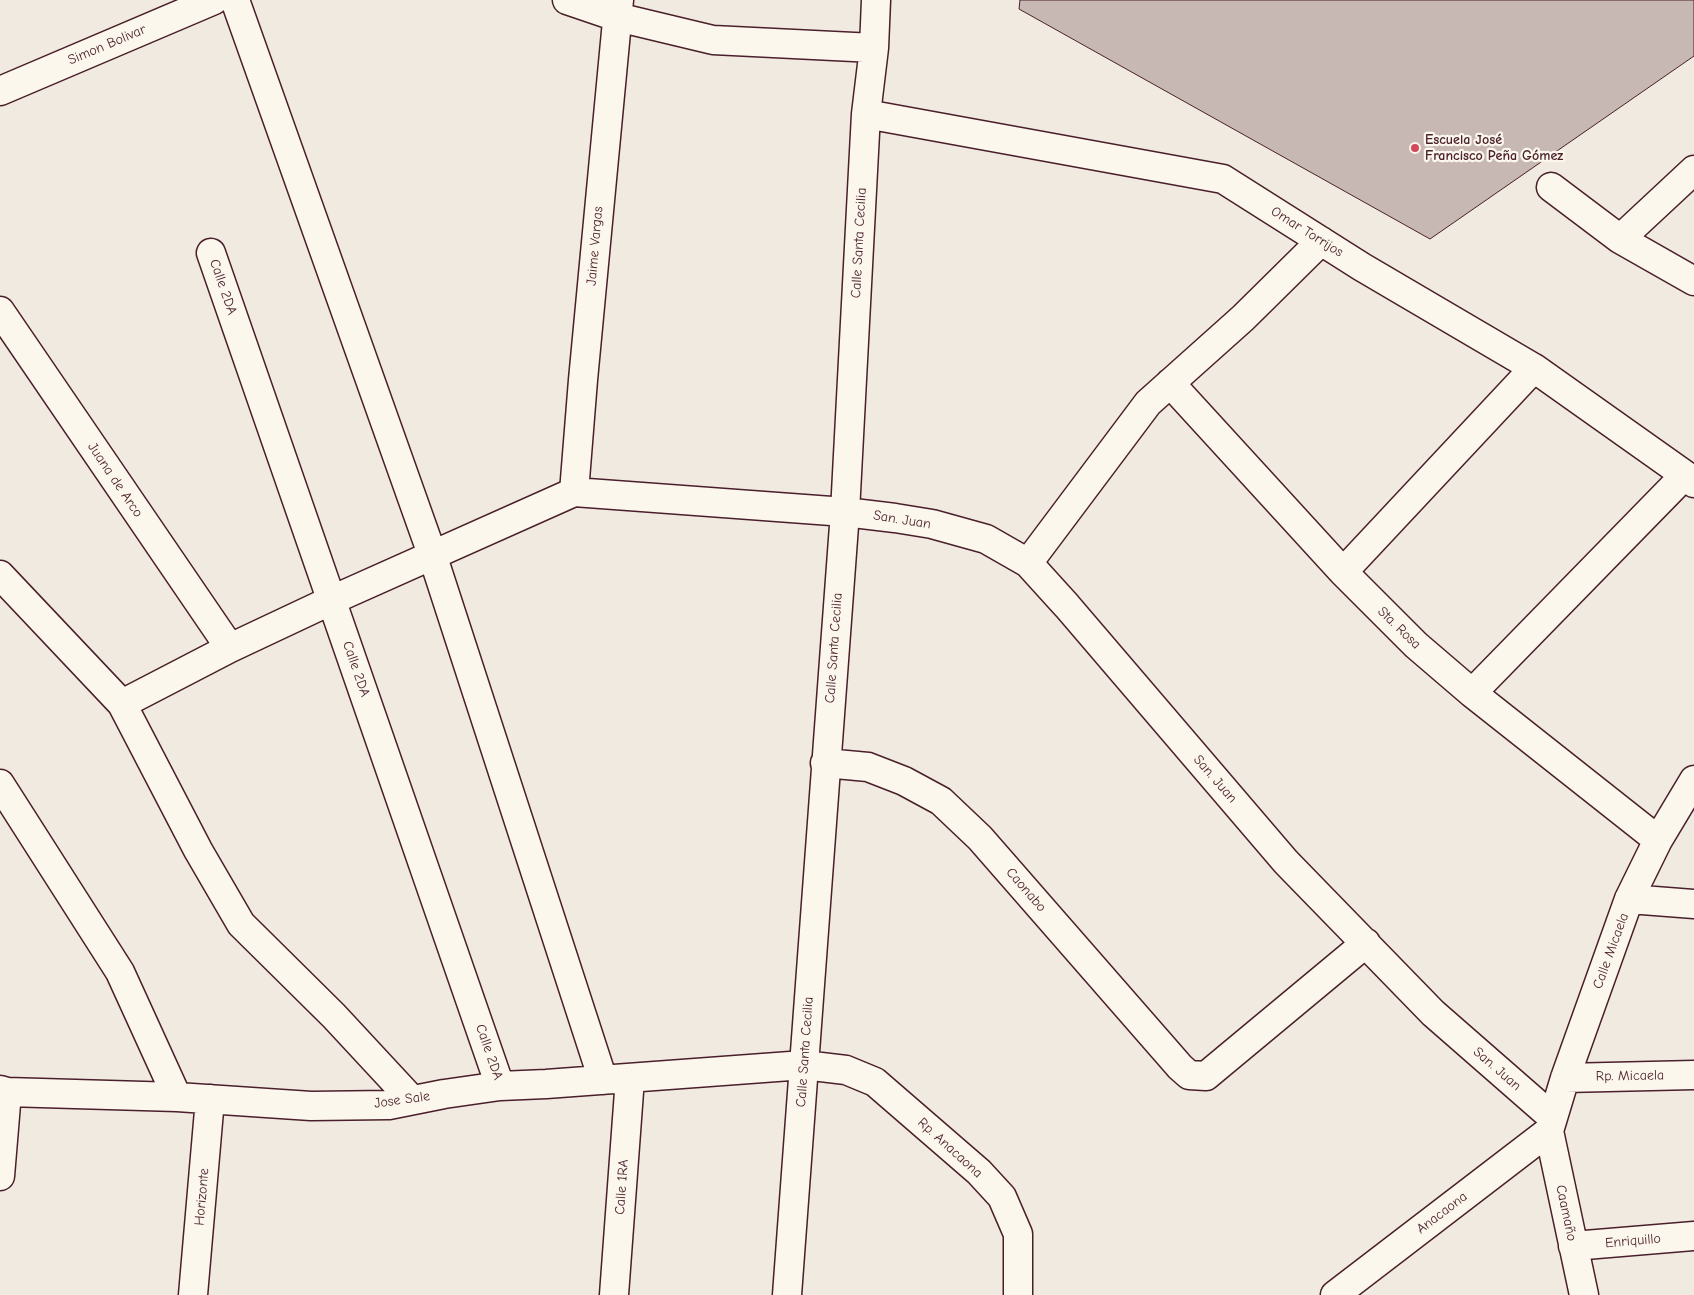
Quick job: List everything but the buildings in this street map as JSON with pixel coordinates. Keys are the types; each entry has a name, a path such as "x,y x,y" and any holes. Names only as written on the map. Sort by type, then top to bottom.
{"street":[{"name":"Simon Bolivar","path":"0,91 214,0"},
{"path":"235,0 432,554 603,1080"},
{"path":"567,0 618,9 713,40 874,48"},
{"name":"Calle Santa Cecilia","path":"786,1295 845,512 866,114 874,48 876,0"},
{"name":"Jaime Vargas","path":"574,492 618,9"},
{"name":"Omar Torrijos","path":"866,114 1223,179 1362,267 1534,368 1689,479"},
{"path":"1620,239 1694,170"},
{"path":"1551,187 1620,239 1694,281"},
{"path":"1028,563 1148,403 1243,318 1321,241"},
{"name":"Calle 2DA","path":"211,253 500,1086"},
{"name":"Juana de Arco","path":"0,311 230,648"},
{"path":"1343,572 1534,368"},
{"name":"Sta. Rosa","path":"1170,383 1343,572 1416,645 1472,693 1658,840"},
{"path":"1472,693 1689,479"},
{"path":"122,704 230,648 332,600 574,492"},
{"name":"San. Juan","path":"574,492 845,512 895,518 932,524 986,539 1028,563 1286,862 1433,1013 1551,1124"},
{"path":"0,575 122,704 198,850 242,924 334,1016 412,1100"},
{"name":"Caonabo","path":"825,764 868,767 904,781 941,801 980,838 1189,1075 1206,1076 1366,943"},
{"name":"Calle Micaela","path":"1551,1124 1565,1078 1629,899 1658,840 1694,780"},
{"path":"0,784 120,972 176,1097"},
{"path":"1629,899 1694,904"},
{"name":"Jose Sale","path":"4,1091 176,1097 311,1106 389,1105 500,1086 804,1065"},
{"name":"Rp. Anacaona","path":"804,1065 846,1070 875,1082 978,1172 1002,1197 1018,1234 1018,1295"},
{"name":"Rp. Micaela","path":"1565,1078 1694,1075"},
{"name":"Calle 1RA","path":"614,1295 630,1078"},
{"path":"0,1176 4,1091"},
{"name":"Horizonte","path":"193,1295 210,1099"},
{"name":"Caamaño","path":"1551,1124 1573,1246 1584,1295"},
{"name":"Anacaona","path":"1336,1295 1551,1124"},
{"name":"Enriquillo","path":"1573,1246 1694,1236"}],"place":[{"name":"Escuela José Francisco Peña Gómez","path":"1415,148"}]}
